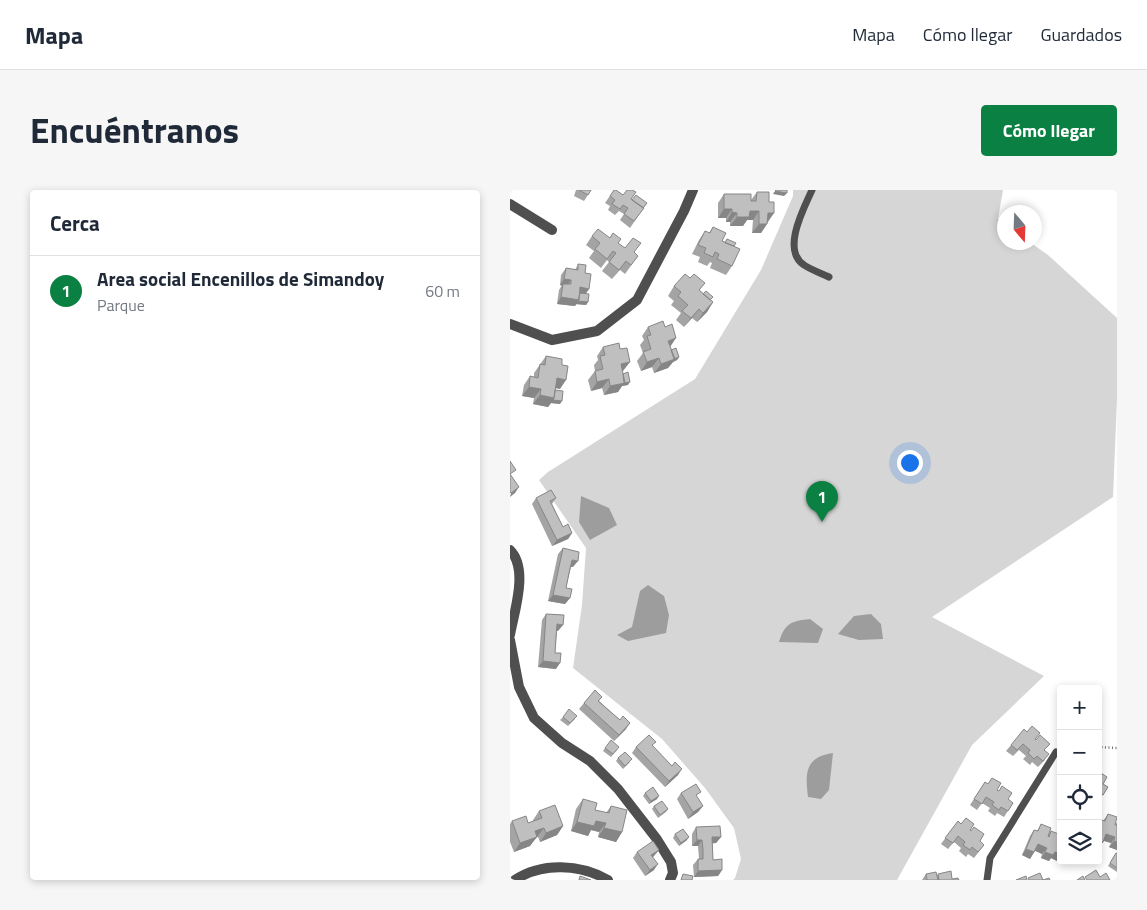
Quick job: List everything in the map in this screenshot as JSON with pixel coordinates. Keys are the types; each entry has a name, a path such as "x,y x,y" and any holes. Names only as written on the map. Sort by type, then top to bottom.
{"street":[{"path":"510,324 552,340 597,331 637,300 684,211 693,190"},
{"path":"510,204 552,230"},
{"path":"510,550 514,554 521,581 510,635"},
{"path":"510,640 519,687 534,718 562,743 590,761 618,789 656,838 671,862 673,873 670,880"},
{"path":"515,880 536,869 565,867 598,874 608,880"}],"lane":[{"path":"812,190 795,234 795,248 803,264 829,277"},
{"path":"987,880 990,858 1056,752"}],"path":[{"path":"1102,747 1117,748"}],"shaded area":[{"path":"793,190 1003,190 1000,205 997,205 997,250 1041,250 1117,318 1117,399 1113,497 932,617 1044,676 972,745 897,880 733,880 741,859 734,828 705,788 662,739 573,668 582,605 586,548 539,480 548,472 695,379 761,270 793,196"},
{"path":"581,496 609,508 617,525 590,540 579,522"},
{"path":"648,585 664,596 669,615 666,633 628,641 617,635 632,627 640,591"},
{"path":"871,614 881,624 883,639 859,640 838,634 854,616"},
{"path":"810,619 823,629 818,643 779,642 786,627 790,624"},
{"path":"833,753 829,790 821,799 808,797 807,774 812,762 824,755"}],"building":[{"path":"579,190 591,190 588,195"},
{"path":"614,190 623,195 627,190 636,192 631,199 644,208 634,221 624,214 628,208 623,205 620,209 612,204 615,200 610,196"},
{"path":"787,190 787,193 775,191"},
{"path":"757,192 769,192 769,202 774,202 774,213 768,213 767,224 759,224 759,211 750,211 749,217 737,217 737,213 732,212 732,209 724,209 724,194 751,194 751,201 756,201"},
{"path":"636,195 647,203 643,208 632,200"},
{"path":"713,227 726,233 722,241 740,249 732,266 717,259 719,254 715,252 713,257 704,253 706,248 698,245 705,231 710,233"},
{"path":"598,229 610,238 613,233 621,239 618,243 625,248 633,238 641,243 634,252 638,256 631,265 626,261 619,270 609,262 616,253 613,251 607,259 595,249 600,243 592,236"},
{"path":"727,239 736,243 734,246 725,243"},
{"path":"578,264 586,265 585,273 591,274 589,289 580,287 579,300 561,297 563,284 571,284 571,280 564,279 566,268 578,270"},
{"path":"685,274 690,278 694,274 705,283 699,290 713,302 703,313 699,309 691,318 682,311 688,305 678,296 681,292 674,286"},
{"path":"706,291 713,297 710,300 703,294"},
{"path":"580,293 589,294 588,302 578,301"},
{"path":"663,321 665,327 672,324 676,338 668,341 675,359 661,364 659,358 647,362 643,352 651,349 647,336 651,335 648,327"},
{"path":"619,343 620,349 627,348 630,362 621,364 625,383 610,386 609,379 597,382 595,371 603,369 600,356 605,355 603,347"},
{"path":"676,348 679,357 674,359 671,350"},
{"path":"546,356 562,359 562,365 568,366 566,380 557,378 554,398 540,395 541,389 529,387 530,376 538,378 540,364 545,365"},
{"path":"628,372 630,382 624,383 623,374"},
{"path":"555,390 563,391 562,401 553,400"},
{"path":"510,461 516,470 510,474"},
{"path":"510,474 519,487 511,493 510,492"},
{"path":"551,490 556,498 550,501 563,527 568,524 572,533 557,540 536,498"},
{"path":"563,548 579,552 578,561 572,560 566,588 572,589 570,598 553,595"},
{"path":"546,614 564,615 563,625 557,624 555,653 561,653 560,663 543,661"},
{"path":"595,690 602,697 598,701 620,720 623,716 630,723 619,735 584,703"},
{"path":"569,709 577,716 570,723 563,717"},
{"path":"1032,726 1040,733 1036,740 1040,735 1050,744 1044,750 1049,754 1043,761 1037,756 1034,759 1028,753 1030,750 1023,744 1017,750 1011,745 1024,729 1027,732"},
{"path":"649,735 656,742 652,745 672,766 675,762 682,769 669,781 636,747"},
{"path":"611,740 619,747 613,754 605,748"},
{"path":"625,752 632,759 625,766 618,758"},
{"path":"1102,774 1107,777 1103,784 1108,787 1103,795"},
{"path":"992,778 1001,783 997,790 999,791 1002,786 1012,793 1008,799 1013,803 1008,811 1001,807 999,810 992,805 994,802 986,797 982,804 974,799 985,782 988,784"},
{"path":"696,784 701,792 696,795 703,806 693,812 681,793"},
{"path":"653,787 659,796 651,801 645,793"},
{"path":"583,799 597,803 595,810 609,813 611,806 627,810 622,832 604,828 606,823 596,821 594,826 577,822"},
{"path":"662,801 668,809 660,815 654,806"},
{"path":"555,805 563,826 546,833 544,828 535,831 537,837 520,843 512,821 526,816 528,823 542,818 539,811"},
{"path":"1108,814 1117,817 1115,825 1117,825 1117,842 1114,841 1115,837 1106,834 1102,842 1102,820 1105,821"},
{"path":"966,818 974,824 971,831 974,827 984,834 980,841 984,845 978,852 972,847 970,850 963,845 965,842 958,836 953,843 945,838 958,821 961,824"},
{"path":"1041,824 1051,828 1049,837 1051,831 1057,833 1057,853 1055,852 1053,855 1045,852 1047,848 1038,844 1034,852 1026,849 1034,830 1038,831"},
{"path":"720,826 721,837 712,837 713,860 722,859 722,870 698,871 698,859 703,859 703,850 702,840 697,840 696,827"},
{"path":"683,829 689,837 681,843 675,834"},
{"path":"653,841 659,850 651,855 658,864 650,870 637,852"},
{"path":"1117,853 1117,868 1110,863"},
{"path":"1096,870 1100,877 1106,873 1110,880 1087,880 1085,877"},
{"path":"951,871 952,879 958,878 959,880 939,880 938,874"},
{"path":"936,872 938,880 927,880 926,874"},
{"path":"1040,873 1043,880 1029,880 1028,878"},
{"path":"683,874 693,876 692,880 681,880"},
{"path":"580,876 591,880 579,880"},
{"path":"1026,876 1027,880 1016,880"},
{"path":"1083,876 1085,880 1077,880"}],"place":[{"name":"Area social Encenillos de Simandoy","path":"822,522"}]}
